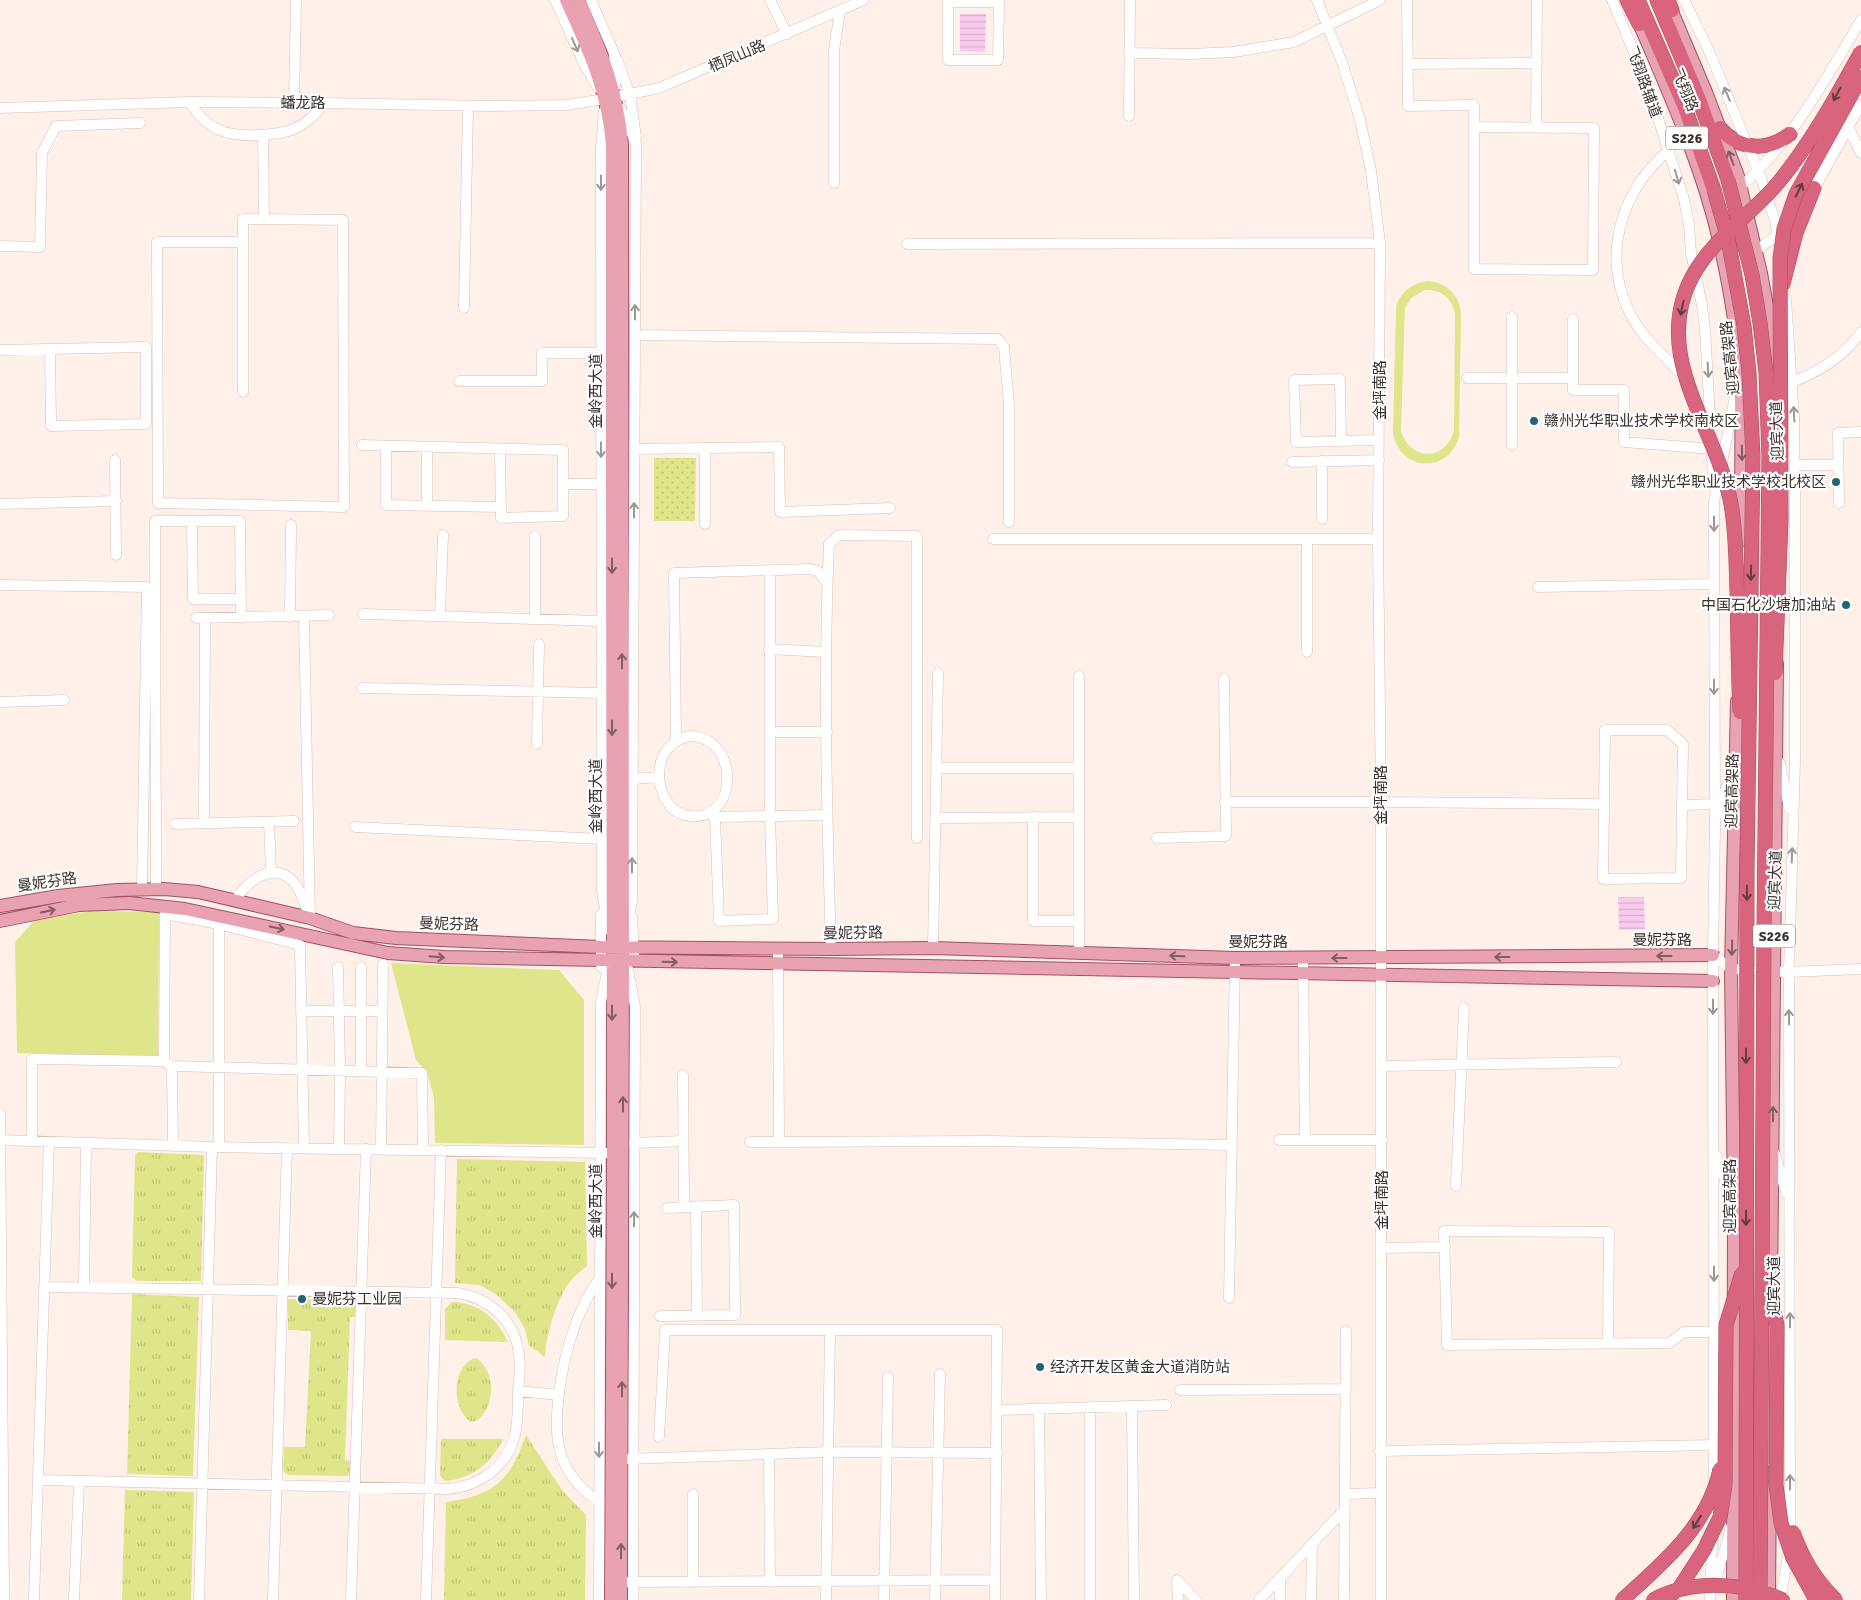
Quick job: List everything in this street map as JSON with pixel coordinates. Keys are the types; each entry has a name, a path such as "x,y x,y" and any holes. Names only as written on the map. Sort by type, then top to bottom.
{"highway":[{"path":"1628,0 1641,29"},
{"name":"迎宾高架路","path":"1638,0 1684,105 1714,190 1728,239 1744,326 1749,373 1753,456 1747,868 1746,1600"},
{"path":"1657,0 1698,96 1728,180 1752,275 1766,372 1768,456 1760,1600"},
{"path":"1747,868 1736,557 1731,504 1718,460 1690,392 1681,361 1678,332 1681,305 1692,278 1707,255 1727,231 1763,199 1801,153 1861,52"},
{"path":"1765,866 1777,646 1781,521 1780,259 1784,229 1796,194 1861,77"},
{"path":"1720,128 1731,139 1748,146 1769,146 1790,134"},
{"path":"1775,372 1777,326 1784,277 1796,233 1814,188"},
{"path":"1622,1600 1660,1566 1694,1527 1718,1479 1726,1325 1746,1258"},
{"path":"1762,1258 1777,1325 1776,1485 1781,1523 1793,1558 1818,1600"},
{"path":"1666,1600 1680,1586 1704,1550 1720,1518 1725,1485 1720,1444"},
{"path":"1776,1485 1803,1557 1821,1585 1836,1600"},
{"path":"1653,1600 1700,1586 1726,1585 1752,1589 1782,1600"}],"main road":[{"name":"金岭西大道","path":"566,0 590,53 606,99 621,124 622,144 617,955 627,1459 627,1582 621,1600"},
{"name":"金岭西大道","path":"579,0 600,48 611,80 606,99"},
{"name":"飞翔路","path":"1669,3 1720,128 1741,188 1761,273"},
{"name":"飞翔路","path":"1641,29 1676,108 1710,210 1728,282 1740,373"},
{"name":"迎宾大道","path":"1761,273 1770,322 1775,372 1778,456 1769,1600"},
{"name":"S226","path":"1733,1600 1734,1206 1731,969 1742,456 1740,373"},
{"name":"曼妮芬路","path":"0,906 58,896 117,890 156,889 198,892 236,899 310,918 353,933 617,955 778,964 1713,981"},
{"name":"曼妮芬路","path":"0,921 79,905 129,903 186,909 388,953 444,957 617,955 778,949 933,948 1235,958 1713,956"},
{"name":"金岭西大道","path":"611,1600 606,1153 617,955"}],"street":[{"path":"294,102 296,0"},
{"path":"555,0 585,66 636,143"},
{"path":"590,0 630,94 636,143 632,900 617,955 601,1002 606,1153 600,1277 599,1600"},
{"path":"770,0 787,34"},
{"name":"栖凤山路","path":"606,99 659,88 684,79 864,0"},
{"path":"1129,116 1130,0"},
{"name":"金坪南路","path":"1317,0 1343,65 1360,120 1371,171 1380,243 1378,539 1382,958 1380,1600"},
{"path":"1129,53 1191,54 1234,52 1294,42 1380,0"},
{"path":"1407,0 1408,106 1474,105 1474,127 1474,270 1593,270 1594,128 1474,127"},
{"path":"1536,127 1537,0"},
{"name":"飞翔路辅道","path":"1612,0 1645,78 1684,199 1690,225 1691,252 1705,329 1711,429"},
{"path":"1684,0 1709,51 1758,171"},
{"path":"960,1 998,2 998,60 948,60 948,2 960,1"},
{"path":"834,182 834,50 840,11"},
{"path":"1710,210 1741,188 1790,134 1817,94 1861,20"},
{"path":"614,53 606,99 601,148 602,891 617,955 635,1006 627,1459 828,1452 997,1452"},
{"path":"1408,64 1536,63"},
{"name":"蟠龙路","path":"0,108 190,102 468,106 566,105 606,99"},
{"path":"190,102 204,121 218,130 241,136 281,134 297,128 313,118 324,103"},
{"path":"1724,263 1756,250 1778,236 1801,211 1861,104"},
{"path":"464,308 468,106"},
{"path":"0,246 40,246 42,153 56,126 140,124"},
{"path":"1848,127 1861,153"},
{"path":"264,135 264,219"},
{"path":"1669,150 1641,178 1625,208 1617,240 1617,260 1619,280 1627,306 1640,330 1687,381 1702,405 1711,429 1714,502 1714,1332 1720,1444 1710,1599"},
{"name":"迎宾大道","path":"1758,171 1775,221 1784,277 1792,382 1795,465 1793,826 1789,972 1790,1546 1782,1600"},
{"path":"243,242 157,242 158,504 344,507 342,220 243,219 243,242 243,392"},
{"path":"907,244 1380,243"},
{"path":"1512,316 1512,445"},
{"path":"1573,319 1573,390 1624,390 1624,442 1712,449"},
{"path":"1792,382 1829,364 1861,332"},
{"path":"635,335 998,339 1004,347 1009,405 1009,522"},
{"path":"0,350 50,349 146,348 146,424 52,426 50,349"},
{"path":"459,380 542,381 542,353 601,353"},
{"path":"1775,372 1795,498"},
{"path":"1714,502 1740,373"},
{"path":"1467,378 1573,378"},
{"path":"1341,441 1340,379 1294,380 1296,442 1341,441 1379,440"},
{"path":"1839,503 1838,433 1861,432"},
{"path":"362,445 563,450 563,516 501,518 500,449"},
{"path":"386,446 386,505 501,507"},
{"path":"426,505 427,447"},
{"path":"634,449 779,447 780,512 890,508"},
{"path":"705,448 705,524"},
{"path":"115,460 116,555"},
{"path":"1292,462 1379,460"},
{"path":"1322,461 1322,519"},
{"path":"1795,465 1838,465"},
{"path":"563,484 601,484"},
{"path":"0,504 116,501"},
{"path":"156,889 155,521 240,521 240,618"},
{"path":"192,521 193,599 240,599"},
{"path":"290,526 290,617"},
{"path":"440,616 443,535"},
{"path":"831,949 827,815 827,583 829,544 839,535 917,536 917,838"},
{"path":"535,536 535,619"},
{"path":"993,539 1378,539"},
{"path":"1307,539 1307,652"},
{"path":"676,740 674,574 810,569 818,571 827,583"},
{"path":"770,570 770,816 773,919 719,921 713,814 722,801 726,788 725,765 721,753 713,743 702,737 690,736 676,740 669,745 663,755 659,777 666,802 676,811 694,816 713,814 770,816 827,815"},
{"path":"1538,588 1714,584"},
{"path":"0,585 147,587 142,890"},
{"path":"363,614 601,621"},
{"path":"304,616 310,918"},
{"path":"204,823 200,618 329,616"},
{"path":"536,744 539,644"},
{"path":"770,649 826,652"},
{"path":"933,948 938,673"},
{"path":"1079,676 1079,953"},
{"path":"1157,838 1226,836 1224,679"},
{"path":"362,688 601,693"},
{"path":"0,702 64,700"},
{"path":"1606,730 1667,730 1683,744 1681,878 1603,879 1604,804 1606,730"},
{"path":"771,732 827,732"},
{"path":"1776,748 1793,826"},
{"path":"1715,824 1736,755"},
{"path":"936,768 1079,768"},
{"path":"633,780 659,777"},
{"path":"1225,802 1604,804"},
{"path":"1682,805 1715,804"},
{"path":"935,818 1079,818"},
{"path":"1032,818 1032,921 1079,921"},
{"path":"175,824 294,821"},
{"path":"269,822 271,872"},
{"path":"355,827 602,839"},
{"path":"236,899 249,883 271,872 286,876 294,883 300,892 310,918"},
{"path":"173,1146 168,1064 165,914 219,924 300,946 304,1148"},
{"path":"200,1600 208,1289 218,1068 219,924"},
{"path":"778,949 779,1142"},
{"path":"1713,956 1731,969 1774,972 1861,969"},
{"path":"1229,1298 1235,958"},
{"path":"1303,958 1305,1140"},
{"path":"381,1149 383,964"},
{"path":"338,967 339,1149"},
{"path":"361,967 361,1071"},
{"path":"1713,981 1731,969"},
{"path":"1456,1186 1464,1008"},
{"path":"301,1011 382,1011"},
{"path":"32,1141 32,1059 168,1064 218,1068 422,1072 423,1150"},
{"path":"1382,1066 1616,1062"},
{"path":"683,1074 684,1207"},
{"path":"0,1114 2,1576 4,1600"},
{"path":"1,1140 215,1147 606,1153"},
{"path":"1279,1140 1382,1140"},
{"path":"634,1143 683,1141"},
{"path":"750,1142 988,1141 1231,1145"},
{"path":"34,1600 50,1142"},
{"path":"84,1287 86,1143"},
{"path":"1773,1146 1790,1206"},
{"path":"1714,1147 1734,1206"},
{"path":"273,1600 287,1148"},
{"path":"352,1600 366,1149"},
{"path":"426,1600 441,1150"},
{"path":"660,1316 735,1314 734,1205 667,1208"},
{"path":"696,1206 697,1315"},
{"path":"1608,1343 1609,1232 1444,1231 1447,1344 1669,1343 1684,1332 1714,1332"},
{"path":"1382,1248 1445,1247"},
{"path":"599,1502 575,1482 560,1455 556,1426 564,1361 571,1331 583,1303 600,1277"},
{"path":"38,1480 448,1489 465,1486 481,1480 496,1469 508,1454 515,1436 519,1391 519,1354 514,1335 504,1319 491,1306 475,1297 457,1293 46,1287"},
{"path":"659,1437 665,1330 997,1330 995,1600"},
{"path":"826,1600 830,1330"},
{"path":"1344,1600 1346,1331"},
{"path":"935,1600 940,1374"},
{"path":"884,1600 888,1378"},
{"path":"1180,1390 1346,1389"},
{"path":"519,1391 559,1395"},
{"path":"997,1410 1166,1405"},
{"path":"1132,1406 1134,1600"},
{"path":"1090,1407 1090,1600"},
{"path":"1039,1409 1041,1600"},
{"path":"1380,1451 1720,1444"},
{"path":"768,1454 770,1582"},
{"path":"74,1600 79,1481"},
{"path":"1345,1494 1380,1493"},
{"path":"693,1494 693,1582"},
{"path":"1259,1600 1345,1509"},
{"path":"1710,1599 1732,1522"},
{"path":"1311,1600 1312,1544"},
{"path":"1280,1578 1280,1600"},
{"path":"633,1600 627,1582 994,1580"},
{"path":"1178,1600 1177,1580 1196,1600"}],"green space":[{"path":"1422,282 1435,282 1446,287 1458,300 1461,313 1459,437 1453,449 1445,457 1425,464 1414,461 1405,455 1397,446 1393,433 1396,307 1404,292","holes":["1425,290 1431,290 1445,296 1454,308 1455,314 1454,430 1444,448 1428,454 1412,448 1401,431 1405,308 1411,298"]},
{"path":"654,458 696,458 695,521 654,521"},
{"path":"89,911 159,912 158,1056 17,1053 15,942 34,921"},
{"path":"391,963 559,970 584,1000 584,1145 435,1143 434,1098 427,1072 416,1060"},
{"path":"138,1152 204,1155 201,1281 137,1281 132,1277 135,1155"},
{"path":"457,1159 585,1162 587,1266 571,1280 564,1290 550,1329 545,1357 529,1346 525,1329 515,1312 497,1295 480,1285 455,1283"},
{"path":"132,1294 199,1297 193,1476 127,1474"},
{"path":"288,1299 358,1300 357,1317 350,1317 345,1460 352,1461 351,1474 347,1476 288,1475 283,1471 284,1447 305,1447 311,1331 288,1330"},
{"path":"452,1302 471,1305 486,1313 504,1333 508,1342 445,1340 445,1309"},
{"path":"477,1358 489,1375 491,1389 486,1410 478,1420 471,1422 464,1416 460,1408 457,1398 457,1387 458,1377 462,1368 468,1362"},
{"path":"526,1435 562,1490 586,1515 585,1600 444,1600 446,1502 477,1495 489,1490 498,1483 513,1464"},
{"path":"441,1439 503,1439 493,1456 480,1469 454,1480 444,1481 440,1475"},
{"path":"125,1490 194,1492 191,1600 122,1600"}],"shaded area":[{"path":"960,14 986,14 985,52 960,51"},
{"path":"1618,897 1644,897 1645,929 1619,930"}],"place":[{"name":"赣州光华职业技术学校南校区","path":"1534,421"},
{"name":"赣州光华职业技术学校北校区","path":"1836,482"},
{"name":"中国石化沙塘加油站","path":"1846,605"},
{"name":"曼妮芬工业园","path":"302,1299"},
{"name":"经济开发区黄金大道消防站","path":"1040,1367"}]}
